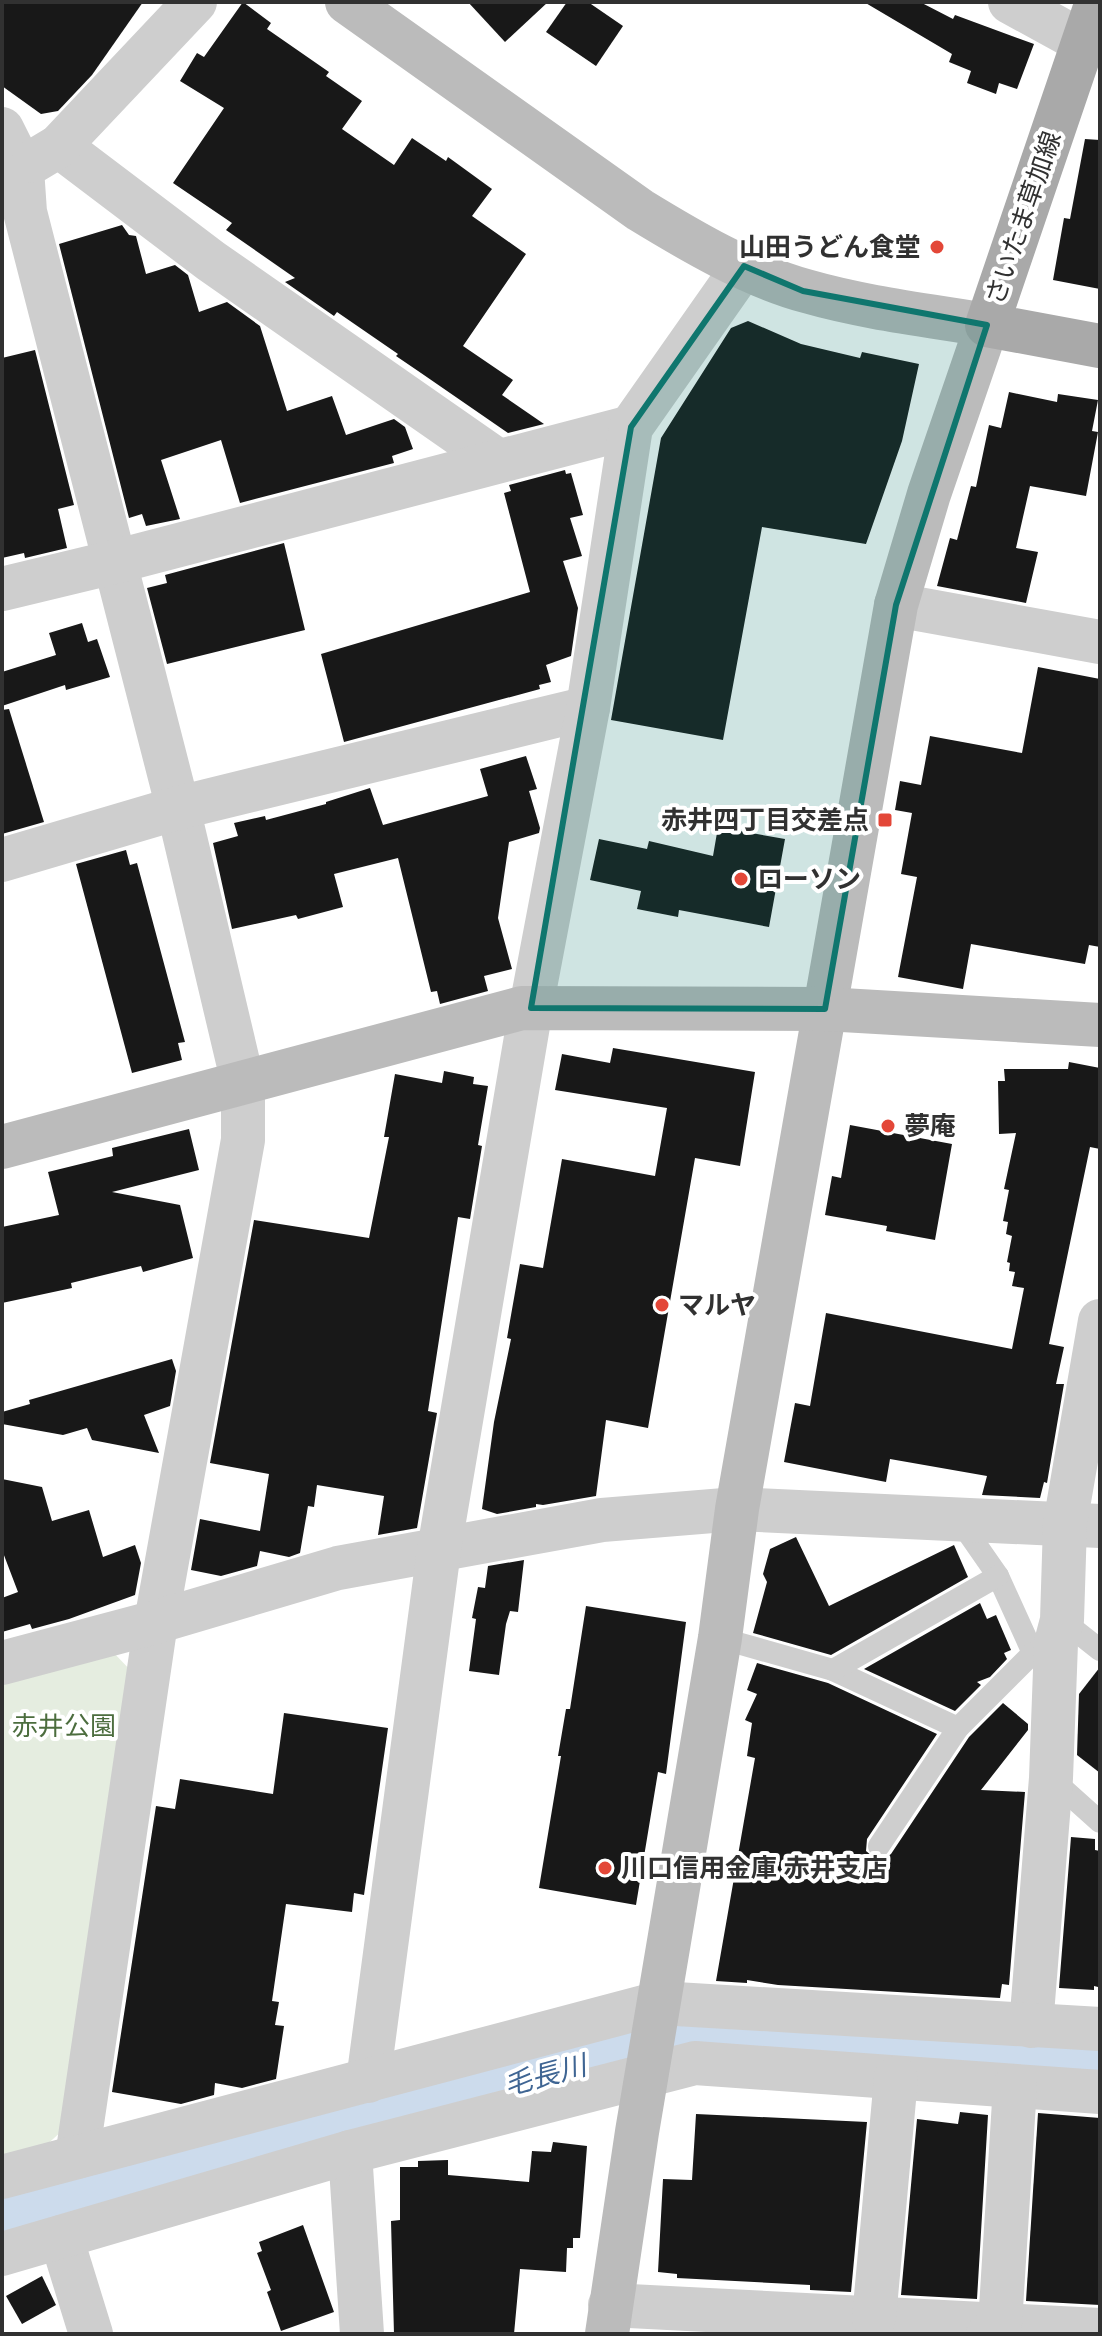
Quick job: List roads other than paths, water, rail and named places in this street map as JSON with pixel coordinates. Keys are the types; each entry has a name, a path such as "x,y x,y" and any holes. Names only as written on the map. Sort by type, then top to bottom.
{"main road":[{"name":"さいたま草加線","path":"1093,30 987,325 1100,346"}],"street":[{"path":"22,169 59,146 195,2"},
{"path":"347,2 640,210 687,239 803,291 859,304 987,325 929,494 896,605 737,1509 720,1638 608,2319 1100,2330"},
{"path":"1010,2 1093,30"},
{"path":"2,129 22,169 25,212 178,808 243,1083 243,1140 156,1622 77,2157"},
{"path":"59,146 211,261 498,461"},
{"path":"368,2081 439,1550 531,1008 588,708 631,427 744,266"},
{"path":"2,589 631,427"},
{"path":"896,605 1100,642"},
{"path":"2,860 178,808 588,708"},
{"path":"2,1147 522,1008 825,1009 1100,1025"},
{"path":"1031,2026 1051,1778 1050,1639 1083,1525 1100,1321"},
{"path":"2,1663 156,1622 338,1568 602,1520 737,1509 1083,1525"},
{"path":"2,2177 368,2081 654,2038 1031,2026 1100,2029"},
{"path":"654,2038 695,2063 1100,2092"},
{"path":"2,2254 350,2152 654,2038"},
{"path":"862,2323 896,2078"},
{"path":"994,2329 1015,2086"},
{"path":"350,2152 362,2334"},
{"path":"61,2237 91,2334"}],"lane":[{"path":"959,1519 998,1576 1050,1639 1100,1650"},
{"path":"833,1670 998,1576"},
{"path":"720,1638 833,1670 958,1728"},
{"path":"879,1846 958,1728 1050,1639"},
{"path":"1051,1778 1100,1822"}],"waterway":[{"name":"毛長川","path":"2,2217 551,2070 699,2035 832,2039 849,2044 958,2046 1100,2055"}],"place":[{"name":"山田うどん食堂","path":"937,247"},
{"name":"赤井四丁目交差点","path":"885,820"},
{"name":"ローソン","path":"741,879"},
{"name":"夢庵","path":"888,1126"},
{"name":"マルヤ","path":"662,1305"},
{"name":"川口信用金庫 赤井支店","path":"605,1868"}],"park label":[{"name":"赤井公園","path":"64,1726"}]}
